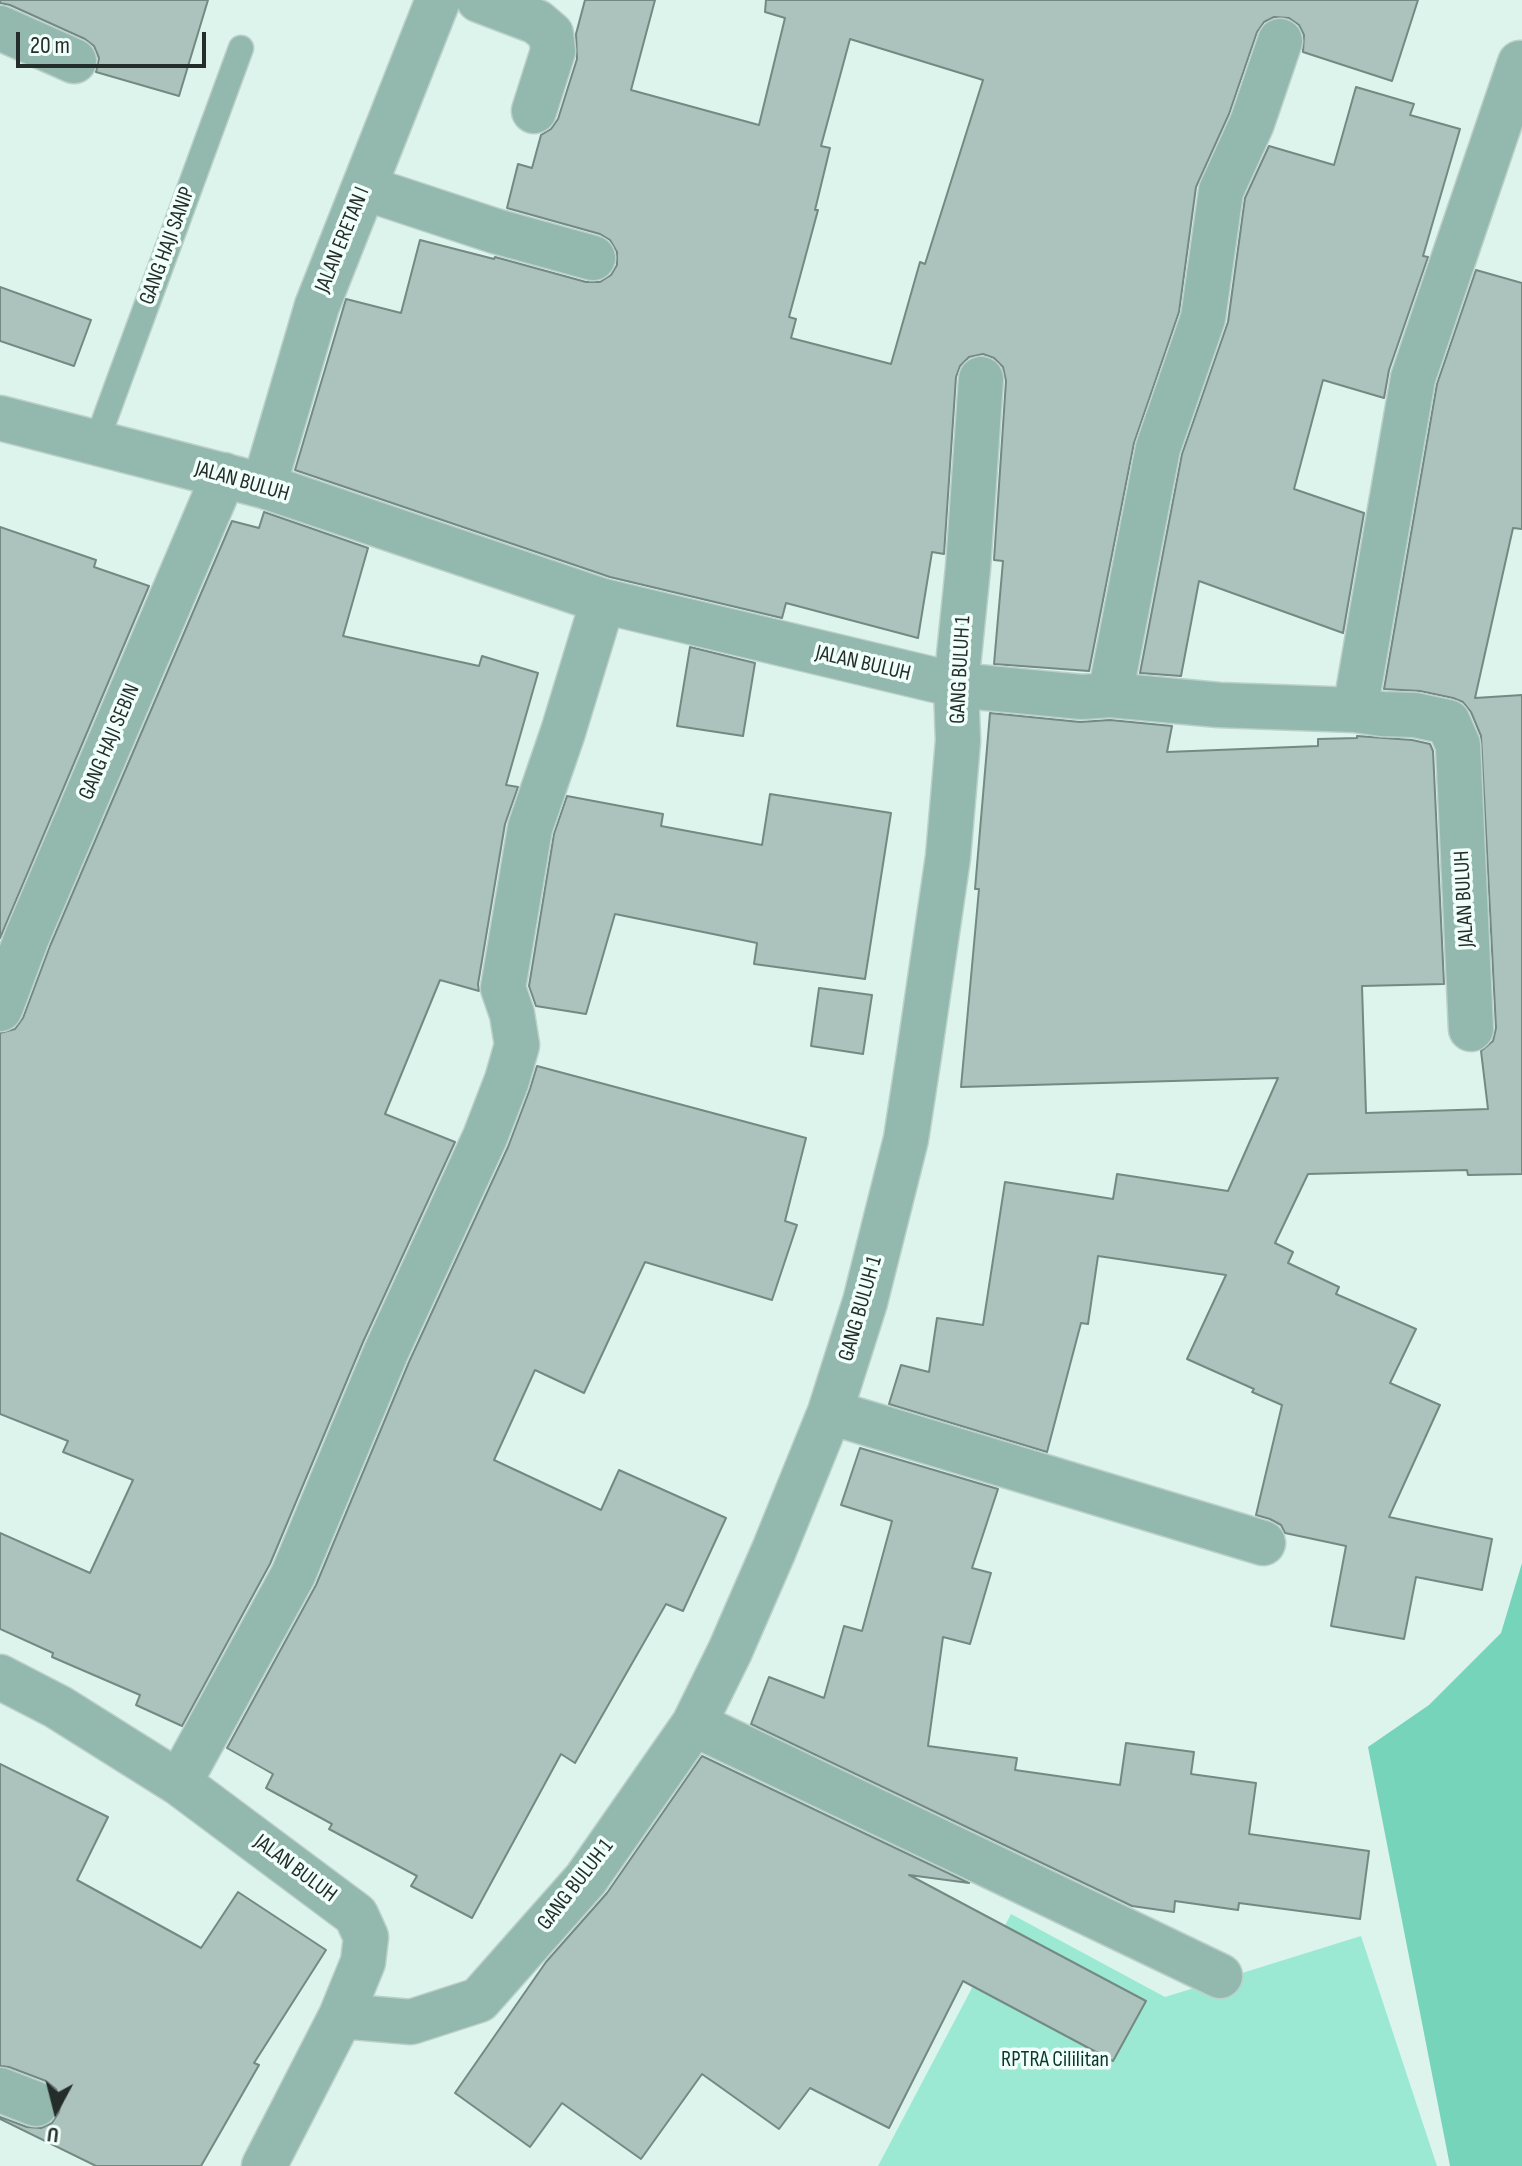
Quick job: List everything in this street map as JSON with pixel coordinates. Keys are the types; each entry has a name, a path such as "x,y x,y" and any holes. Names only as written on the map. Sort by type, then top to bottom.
{"street":[{"name":"JALAN ERETAN I","path":"244,480 365,188 438,0"},
{"path":"479,0 537,22 551,34 553,51 534,111"},
{"path":"0,28 74,61"},
{"path":"1110,695 1158,448 1203,318 1221,191 1252,123 1280,41"},
{"path":"1355,710 1413,378 1520,63"},
{"path":"365,188 495,231 593,258"},
{"name":"GANG BULUH 1","path":"341,2016 411,2022 479,2000 586,1879 694,1724 730,1651 830,1412 865,1302 906,1139 948,857 958,741 956,685 968,568 981,379"},
{"name":"JALAN BULUH","path":"0,418 244,480 603,601 956,685 1082,697 1110,695 1219,705 1355,710 1415,715 1448,722 1458,745 1471,1029"},
{"name":"GANG HAJI SEBIN","path":"0,1009 27,937 244,480"},
{"path":"179,1783 293,1575 386,1352 501,1097 517,1045 512,1014 503,988 530,828 603,601"},
{"path":"830,1412 1263,1543"},
{"name":"JALAN BULUH","path":"0,1677 58,1707 179,1783 356,1915 366,1937 363,1962 341,2016 264,2166"},
{"path":"694,1724 1220,1976"}],"lane":[{"name":"GANG HAJI SANIP","path":"96,443 241,48"}],"green space":[{"path":"1522,1563 1522,2166 1450,2166 1368,1747 1429,1705 1501,1633"},
{"name":"RPTRA Cililitan","path":"1011,1914 1165,1997 1361,1936 1437,2166 878,2166"}],"building":[{"path":"0,0 208,0 179,96 96,72 99,58 94,46 85,39 0,3"},
{"path":"585,0 655,0 631,90 759,125 785,18 765,12 766,0 1418,0 1392,81 1303,52 1304,35 1299,25 1289,18 1274,17 1264,22 1257,32 1229,114 1196,187 1179,312 1134,443 1089,671 994,664 1003,561 994,560 1006,381 1003,367 994,358 983,354 969,357 960,366 956,377 944,554 932,552 918,638 786,603 782,618 610,577 295,470 346,299 401,313 420,240 586,282 600,282 611,275 617,265 617,252 610,240 600,234 507,208 518,164 532,168 541,135 551,129 558,119 577,59 576,34","holes":["850,39 983,80 925,264 920,262 891,364 791,338 796,319 789,317 818,210 815,210 830,148 821,146"]},
{"path":"1356,87 1414,104 1410,115 1460,129 1423,256 1428,257 1389,370 1384,398 1323,380 1294,489 1364,513 1343,633 1199,581 1181,676 1140,673 1182,454 1228,322 1245,198 1269,146 1334,165"},
{"path":"1476,270 1522,283 1522,529 1513,528 1475,698 1522,695 1522,1174 1468,1175 1467,1170 1308,1174 1275,1243 1293,1252 1288,1263 1339,1287 1336,1294 1416,1329 1390,1383 1440,1405 1389,1517 1492,1539 1482,1590 1416,1577 1404,1639 1331,1626 1346,1546 1285,1533 1281,1525 1256,1515 1282,1405 1187,1359 1226,1275 1098,1256 1088,1324 1081,1323 1047,1452 889,1404 901,1365 929,1372 937,1318 983,1325 1005,1182 1113,1199 1117,1174 1228,1191 1278,1078 961,1087 979,889 975,889 990,713 1080,722 1110,720 1172,726 1167,752 1318,746 1318,739 1357,736 1430,744 1433,751 1444,984 1362,986 1366,1113 1488,1109 1481,1051 1493,1041 1496,1028 1481,736 1463,702 1420,691 1384,689 1437,384"},
{"path":"0,287 91,320 74,366 0,341"},
{"path":"264,512 368,548 343,636 479,666 482,656 538,673 506,785 518,787 505,824 479,991 440,980 385,1114 455,1142 363,1342 270,1564 182,1726 136,1705 140,1695 52,1657 53,1653 0,1629 0,1533 90,1573 133,1480 63,1452 68,1441 0,1414 0,1033 15,1029 23,1018 50,946 232,521 259,528"},
{"path":"0,527 96,560 94,567 149,586 0,938"},
{"path":"690,647 755,663 743,736 677,726"},
{"path":"770,794 891,813 865,979 754,964 757,943 615,914 586,1014 536,1006 529,986 554,834 567,796 663,814 661,826 762,845"},
{"path":"819,988 872,995 863,1054 811,1046"},
{"path":"537,1066 806,1138 785,1221 797,1225 772,1300 645,1262 584,1393 535,1370 494,1460 601,1510 619,1470 726,1518 683,1611 666,1604 575,1763 561,1754 472,1918 411,1886 417,1876 329,1829 332,1824 266,1788 273,1774 227,1748 316,1585 409,1362 508,1147"},
{"path":"860,1448 998,1489 972,1568 991,1573 970,1644 943,1637 928,1746 1017,1758 1015,1770 1120,1785 1126,1743 1194,1752 1191,1774 1256,1783 1249,1834 1369,1851 1360,1919 1239,1903 1238,1910 1175,1901 1174,1912 1132,1906 751,1724 769,1677 824,1698 844,1626 862,1631 892,1521 841,1505"},
{"path":"702,1756 969,1883 909,1875 1146,2001 1113,2061 963,1981 889,2128 810,2088 779,2129 702,2074 641,2159 562,2103 530,2147 455,2093 546,1962 607,1893"},
{"path":"0,1764 108,1817 77,1880 201,1948 238,1892 326,1950 254,2063 259,2065 201,2166 96,2166 0,2119 41,2128 52,2123 61,2101 56,2089 46,2081 0,2066"}]}
